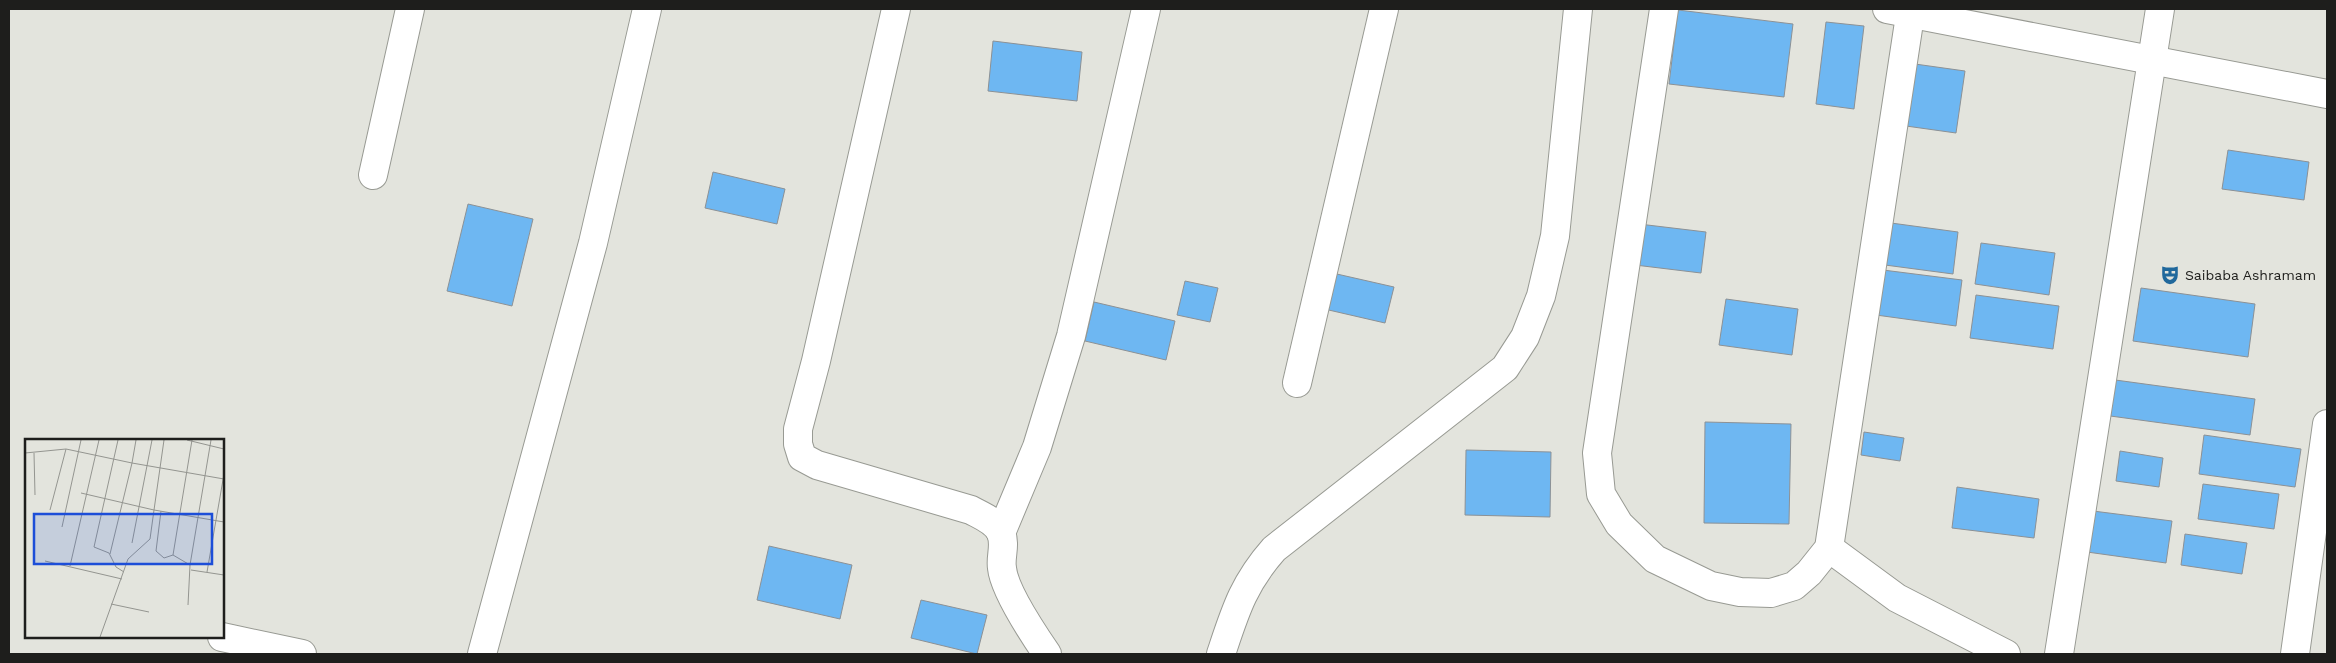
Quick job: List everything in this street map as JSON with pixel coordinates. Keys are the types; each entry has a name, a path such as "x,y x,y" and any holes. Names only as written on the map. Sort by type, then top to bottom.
{"street":[{"path":"373,175 410,9"},
{"path":"482,654 593,243 647,9"},
{"path":"896,9 816,361 798,429 798,444 802,457 817,465 971,510 993,522 1001,533 1003,542 1002,568 1028,626 1047,654"},
{"path":"1001,533 1037,447 1071,336 1146,9"},
{"path":"1297,383 1384,9"},
{"path":"1221,654 1239,599 1256,570 1274,550 1505,368 1525,337 1541,296 1555,236 1578,9"},
{"path":"1664,9 1597,453 1601,494 1619,524 1655,559 1711,586 1740,592 1771,593 1794,586 1809,573 1829,548 1903,10 2327,94"},
{"path":"2059,654 2154,59 2160,9"},
{"path":"2295,654 2327,424"},
{"path":"1829,548 1897,598 2006,654"},
{"path":"224,637 302,654"}],"building":[{"path":"1678,10 1793,24 1784,97 1669,84"},
{"path":"1826,22 1864,26 1854,109 1816,104"},
{"path":"993,41 1082,52 1077,101 988,91"},
{"path":"1915,64 1965,71 1956,133 1906,126"},
{"path":"2228,150 2309,162 2304,200 2222,189"},
{"path":"713,172 785,189 777,224 705,208"},
{"path":"468,204 533,219 512,306 447,291"},
{"path":"1891,223 1958,232 1953,274 1885,265"},
{"path":"1639,224 1706,232 1701,273 1635,265"},
{"path":"1981,243 2055,253 2049,295 1975,284"},
{"path":"1883,270 1962,280 1956,326 1876,315"},
{"path":"1328,272 1394,287 1385,323 1320,308"},
{"path":"1185,281 1218,288 1210,322 1177,315"},
{"path":"2141,288 2255,304 2248,357 2133,341"},
{"path":"1976,295 2059,306 2053,349 1970,338"},
{"path":"1726,299 1798,309 1792,355 1719,345"},
{"path":"1094,302 1175,321 1166,360 1085,341"},
{"path":"2108,379 2255,399 2250,435 2103,415"},
{"path":"1705,422 1791,424 1789,524 1704,523"},
{"path":"1864,432 1904,438 1900,461 1861,455"},
{"path":"2204,435 2301,449 2295,487 2199,474"},
{"path":"1466,450 1551,452 1550,517 1465,515"},
{"path":"2120,451 2163,458 2159,487 2116,481"},
{"path":"2203,484 2279,494 2274,529 2198,519"},
{"path":"1957,487 2039,499 2034,538 1952,528"},
{"path":"2093,511 2172,521 2166,563 2087,552"},
{"path":"2185,534 2247,543 2242,574 2181,565"},
{"path":"769,546 852,565 840,619 757,600"},
{"path":"921,600 987,615 977,654 911,638"}],"place":[{"name":"Saibaba Ashramam","path":"2170,275"}]}
